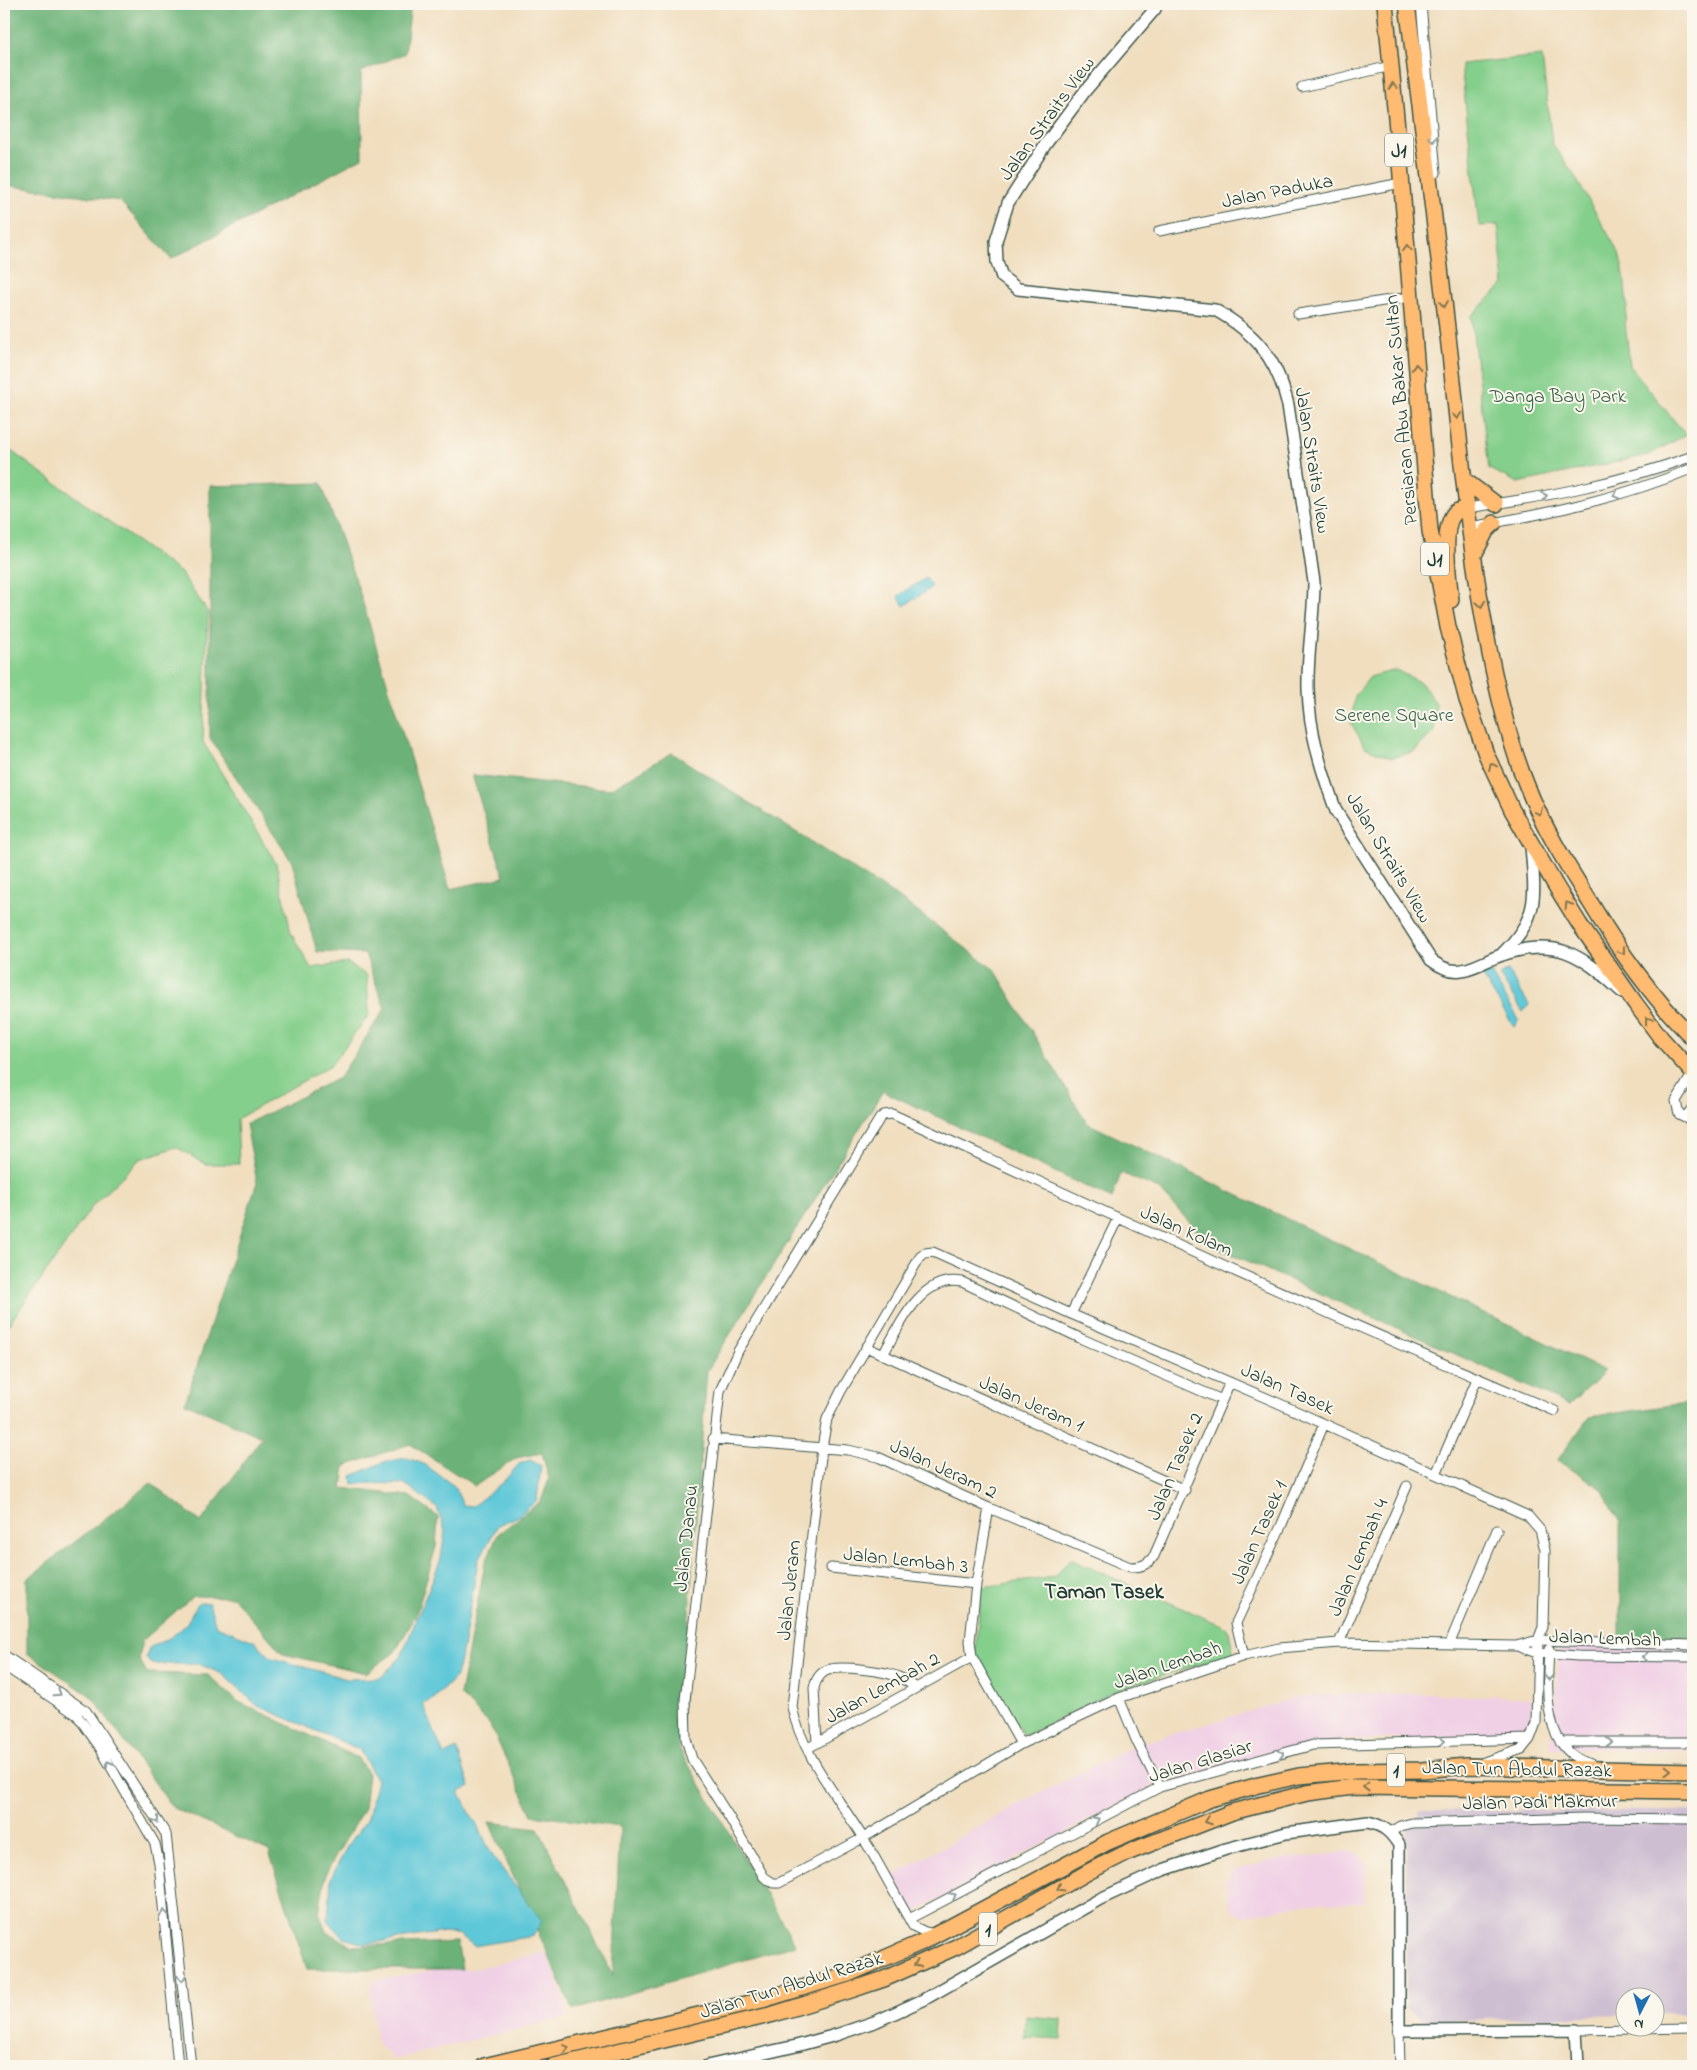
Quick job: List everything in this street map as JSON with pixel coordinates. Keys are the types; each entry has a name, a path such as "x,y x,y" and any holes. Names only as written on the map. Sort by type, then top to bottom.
{"highway":[{"name":"Persiaran Abu Bakar Sultan","path":"1385,4 1402,183 1430,531 1448,627 1467,700 1486,754 1512,810 1580,924 1661,1038 1693,1073"},
{"name":"J1","path":"1407,4 1467,508 1481,608 1500,700 1517,758 1538,811 1567,865 1617,944 1678,1023 1693,1038"},
{"path":"1419,400 1434,500 1439,514 1448,524 1470,527"},
{"path":"1464,480 1496,504"},
{"path":"1458,666 1448,574 1448,524 1456,512 1467,508"},
{"path":"1474,556 1486,531 1494,523"},
{"name":"Jalan Tun Abdul Razak","path":"484,2066 762,2000 848,1974 937,1934 1108,1842 1156,1821 1237,1790 1299,1776 1355,1771 1422,1770 1467,1766 1693,1771"},
{"name":"Jalan Tun Abdul Razak","path":"554,2066 774,2014 884,1979 956,1947 1090,1871 1124,1854 1203,1822 1260,1804 1307,1793 1361,1787 1693,1791"}],"street":[{"name":"Jalan Straits View","path":"1157,4 1155,9 1085,91 1045,145 1008,203 996,241 997,262 1002,277 1018,289 1215,310 1237,322 1254,337 1266,352 1282,380 1290,413 1314,582 1309,673 1310,719 1326,784 1336,812 1431,960 1442,969 1466,970 1502,954 1537,948 1565,952 1595,969 1635,1003"},
{"path":"1421,4 1438,196 1436,241"},
{"path":"1302,87 1391,66"},
{"name":"Jalan Paduka","path":"1159,231 1402,183"},
{"path":"1298,314 1410,297"},
{"path":"1467,508 1520,501 1618,481 1693,456"},
{"path":"1470,527 1524,518 1620,494 1693,468"},
{"name":"Jalan Straits View","path":"1502,954 1521,933 1532,911 1534,888 1530,841"},
{"path":"1693,1073 1676,1101 1678,1114 1693,1121"},
{"path":"1684,1117 1693,1108"},
{"name":"Jalan Kolam","path":"884,1115 892,1114 1118,1218 1555,1412"},
{"name":"Jalan Danau","path":"863,1838 780,1883 767,1882 692,1759 688,1749 685,1700 713,1439 720,1391 738,1351 880,1118 884,1115"},
{"path":"1071,1314 1118,1218"},
{"name":"Jalan Tasek","path":"925,1253 933,1252 1230,1382 1528,1516 1540,1530 1545,1550 1543,1627 1538,1640 1537,1653 1536,1722 1530,1739"},
{"name":"Jalan Jeram","path":"912,1923 808,1748 795,1719 792,1706 827,1419 866,1347 920,1257 925,1253"},
{"name":"Jalan Tasek","path":"883,1356 909,1309 934,1286 952,1280 962,1282 1082,1339 1222,1400"},
{"name":"Jalan Jeram 1","path":"866,1347 1185,1490"},
{"path":"1436,1474 1477,1379"},
{"name":"Jalan Tasek 2","path":"1149,1564 1185,1490 1203,1441 1230,1382"},
{"name":"Jalan Tasek 1","path":"1244,1656 1236,1623 1282,1524 1324,1424"},
{"name":"Jalan Jeram 2","path":"713,1439 848,1450 878,1457 989,1508 1130,1567 1140,1567 1149,1564"},
{"name":"Jalan Lembah 4","path":"1339,1643 1408,1486"},
{"path":"989,1508 976,1584 970,1641 972,1657 1022,1744"},
{"path":"1449,1645 1497,1530"},
{"name":"Jalan Lembah 3","path":"831,1568 976,1584"},
{"name":"Jalan Tasek","path":"1543,1627 1550,1641"},
{"name":"Jalan Lembah","path":"863,1838 1022,1744 1119,1698 1244,1656 1278,1648 1339,1643 1516,1646 1538,1640 1693,1645"},
{"path":"1550,1641 1550,1722 1560,1742 1574,1757 1608,1769"},
{"name":"Jalan Lembah","path":"1516,1646 1537,1653 1578,1656 1693,1657"},
{"path":"4,1656 6,1667 77,1715 99,1746 155,1844 159,1863 178,2066"},
{"path":"4,1656 86,1711 166,1834 191,2066"},
{"name":"Jalan Lembah 2","path":"808,1748 972,1657"},
{"path":"817,1743 814,1688 816,1680 822,1673 831,1669 885,1672 905,1679 916,1688"},
{"path":"1119,1698 1137,1742 1160,1787"},
{"path":"1467,1766 1522,1749 1530,1739"},
{"name":"Jalan Glasiar","path":"912,1923 1160,1787 1313,1745 1530,1739"},
{"path":"1560,1742 1693,1742"},
{"name":"Jalan Padi Makmur","path":"1391,1832 1400,1826 1412,1823 1583,1818 1693,1819"},
{"path":"708,2066 804,2044 877,2021 923,2000 1100,1899 1172,1867 1226,1849 1286,1834 1368,1822 1381,1825 1391,1832 1398,1845 1400,2066"},
{"path":"912,1923 925,1932 937,1934"},
{"path":"905,1950 914,1934 912,1923"},
{"path":"1399,2031 1693,2028"},
{"path":"1576,2030 1578,2066"}],"shaded area":[{"path":"1561,1633 1620,1640 1693,1640 1693,1751 1551,1748"},
{"path":"1344,1694 1435,1694 1533,1698 1531,1730 1528,1736 1336,1740 1154,1785 911,1914 891,1877 1018,1804 1136,1745 1298,1697"},
{"path":"1420,1810 1693,1811 1693,2013 1664,2014 1664,1988 1614,1988 1614,2015 1426,2021 1406,2008 1406,1833"},
{"path":"1354,1852 1365,1859 1365,1902 1306,1903 1242,1917 1231,1910 1226,1881 1234,1871 1275,1860"},
{"path":"546,1952 563,1995 567,2017 395,2059 377,2043 370,1989 375,1981 433,1970 477,1969"}],"green space":[{"path":"4,4 411,4 405,53 361,72 362,158 171,259 120,201 4,185"},
{"name":"Danga Bay Park","path":"1542,56 1552,143 1574,175 1619,253 1624,275 1627,306 1625,322 1630,366 1686,435 1648,455 1518,483 1489,469 1471,316 1504,284 1498,225 1479,226 1461,64"},
{"path":"4,446 181,573 208,612 203,742 276,863 291,933 311,968 348,963 367,976 369,1015 331,1065 237,1119 239,1164 205,1164 176,1147 140,1159 94,1204 7,1327 4,1327"},
{"path":"321,483 358,587 450,889 504,877 472,775 610,789 672,753 902,900 995,970 1087,1123 1605,1371 1569,1405 1209,1244 1159,1189 1121,1173 1112,1199 883,1091 707,1371 679,1749 796,1945 573,2010 489,1822 538,1828 613,1975 620,1827 532,1815 490,1725 460,1695 485,1563 498,1534 541,1501 549,1479 542,1453 516,1458 475,1486 410,1444 345,1466 342,1488 409,1496 438,1517 436,1547 416,1615 395,1652 366,1673 283,1654 233,1597 193,1596 142,1641 139,1659 147,1673 208,1675 237,1701 358,1758 368,1774 364,1808 326,1873 319,1912 326,1932 353,1946 457,1942 462,1969 307,1969 269,1851 173,1808 92,1697 27,1653 27,1579 151,1483 201,1522 262,1437 185,1403 257,1182 246,1124 339,1078 385,1009 365,954 317,952 292,862 210,738 210,486"},
{"name":"Serene Square","path":"1396,670 1421,683 1436,703 1434,731 1415,751 1391,758 1365,747 1351,723 1355,696 1370,677"},
{"path":"1693,1402 1693,1640 1620,1640 1620,1523 1602,1489 1557,1461 1589,1417"},
{"path":"1070,1559 1228,1628 1234,1654 1119,1689 1024,1736 975,1653 982,1587 1055,1577"},
{"path":"1025,2016 1062,2019 1061,2039 1024,2037"}],"water":[{"path":"926,578 932,587 904,606 898,596"},
{"path":"1508,971 1529,1005 1523,1012 1499,975"},
{"path":"1491,973 1519,1020 1514,1027 1482,975"},
{"path":"407,1458 424,1464 454,1486 463,1505 473,1506 504,1481 519,1464 530,1460 541,1466 537,1500 519,1516 498,1525 478,1561 463,1648 456,1676 435,1698 423,1704 444,1755 457,1749 470,1787 459,1792 494,1858 542,1921 533,1936 474,1946 460,1935 445,1932 365,1944 344,1938 328,1920 331,1878 347,1847 368,1818 377,1780 359,1749 258,1706 222,1674 199,1664 151,1664 146,1658 149,1648 171,1637 185,1626 199,1602 209,1603 216,1626 254,1641 272,1658 347,1679 380,1678 401,1657 441,1559 445,1531 437,1508 405,1484 367,1483 353,1485 352,1476 384,1462"}],"district":[{"name":"Taman Tasek","path":"1104,1591"}]}
